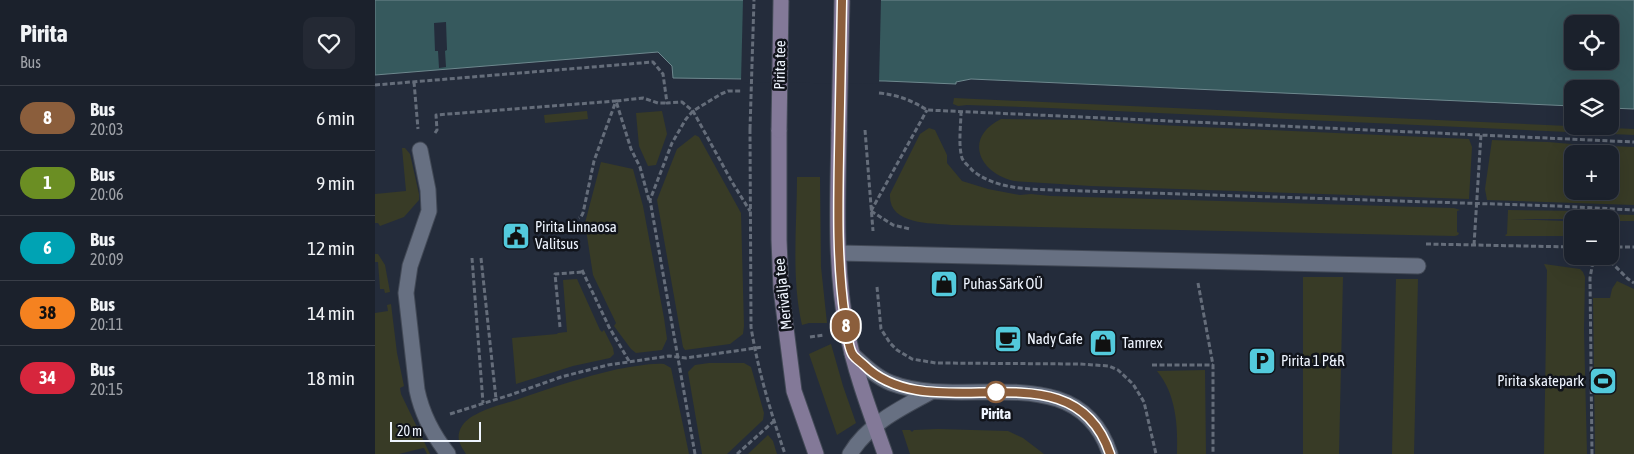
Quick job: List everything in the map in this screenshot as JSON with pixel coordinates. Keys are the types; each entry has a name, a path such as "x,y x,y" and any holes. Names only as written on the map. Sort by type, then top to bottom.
{"main road":[{"name":"Pirita tee","path":"779,130 781,0"},
{"path":"842,0 838,203 843,305 852,354 885,454"},
{"name":"Merivälja tee","path":"779,130 781,289 795,391 816,454"}],"lane":[{"path":"420,150 429,190 429,211 410,266 406,293 420,404 436,438 448,454"},
{"path":"839,253 1418,266"},
{"path":"852,354 868,370 893,384 931,392 1020,392 1055,398 1079,409 1095,423 1104,437 1110,454"},
{"path":"850,454 875,426 892,412 931,392"}],"path":[{"path":"754,0 750,317 755,349 774,421 785,454"},
{"path":"375,85 653,62 663,74 667,103"},
{"path":"414,82 420,150"},
{"path":"650,200 672,143 686,119 693,111 721,94 728,91 741,91"},
{"path":"879,93 897,95 911,100 927,110 1634,142"},
{"path":"420,150 437,130 436,115 643,98 658,103 682,102 693,111 750,211"},
{"path":"579,218 583,213 593,161 617,101"},
{"path":"617,101 631,149 640,167 650,200 695,454"},
{"path":"871,211 927,110"},
{"path":"961,111 963,160 974,171 988,180 1009,187 1063,191 1634,210"},
{"path":"865,130 873,231"},
{"path":"1474,245 1481,134"},
{"path":"1619,247 1634,247"},
{"path":"472,258 483,404"},
{"path":"481,258 496,399"},
{"path":"1592,265 1590,278 1592,454"},
{"path":"1614,265 1627,279 1634,283"},
{"path":"560,327 555,274 582,271 609,328 629,361"},
{"path":"1197,275 1213,365 1213,454"},
{"path":"874,323 879,322 877,287"},
{"path":"805,338 829,334"},
{"path":"427,421 561,377 608,364 669,356 686,358 763,347"},
{"path":"1152,365 1213,365"},
{"path":"737,454 774,421"}],"shaded area":[{"path":"375,0 1634,0 1634,109 1619,108 1619,80 1564,80 1564,106 971,79 956,82 956,84 673,78 672,66 658,52 375,75"},
{"path":"954,98 1564,126 1564,132 1050,108 958,106 953,104"},
{"path":"587,111 588,119 545,123 544,115"},
{"path":"662,111 667,134 656,165 648,166 639,146 636,113"},
{"path":"1001,119 1087,120 1469,139 1472,147 1469,199 1091,186 1014,181 992,171 984,163 980,154 979,145 982,136 989,127"},
{"path":"929,128 935,130 947,155 947,163 962,181 988,189 1020,195 1454,208 1460,210 1457,211 1457,232 1459,233 1455,236 951,225 922,222 903,217 896,212 891,204 890,194 920,134"},
{"path":"1619,128 1634,129 1634,135 1619,134"},
{"path":"695,135 699,137 741,213 744,326 743,334 730,344 685,350 657,200 677,149"},
{"path":"1492,140 1583,145 1564,145 1564,200 1619,200 1619,146 1634,147 1634,205 1487,200 1485,189"},
{"path":"402,148 405,148 410,154 419,200 404,217 380,226 378,223 375,223 375,194 406,191"},
{"path":"601,162 633,169 643,206 664,318 667,339 662,350 636,353 631,349 614,326 616,323 593,275 585,223"},
{"path":"797,177 820,177 821,267 827,323 802,325 795,251"},
{"path":"1508,210 1564,211 1564,219 1510,219 1563,221 1563,236 1505,235 1507,234"},
{"path":"1619,215 1634,215 1634,221 1619,221"},
{"path":"375,254 378,254 385,265 390,292 385,293 384,289 380,289 378,262 375,262"},
{"path":"1544,264 1580,269 1585,277 1584,330 1587,454 1544,454 1547,270"},
{"path":"1303,277 1343,277 1339,454 1303,454"},
{"path":"577,279 600,330 602,332 604,330 614,354 610,358 573,366 516,384 512,338 567,332 563,280"},
{"path":"1396,279 1418,279 1414,454 1392,454"},
{"path":"1617,281 1634,289 1634,454 1595,454 1593,298 1610,298 1612,289"},
{"path":"391,304 397,353 404,386 400,388 401,394 430,454 427,454 423,448 399,454 375,454 375,313 388,311 387,305"},
{"path":"831,344 856,423 837,435 809,354"},
{"path":"744,363 751,367 764,413 763,420 727,454 702,454 688,372 695,365"},
{"path":"664,364 671,368 689,454 466,454 460,444 459,434 462,426 472,417 486,410 605,372 641,365"},
{"path":"1205,370 1206,454 1177,454 1175,410 1168,390 1157,371"},
{"path":"902,430 910,430 912,432 914,430 1008,431 1023,438 1044,454 910,454"},
{"path":"768,435 773,441 777,454 748,454"}],"pier":[{"path":"743,0 881,0 879,84 741,82"},
{"path":"446,22 446,67 439,68 438,51 435,51 434,23"}],"bus line":[{"name":"8","path":"842,0 838,229 840,279 852,354 868,370 882,379 908,388 931,392 1020,392 1055,398 1085,413 1095,423 1104,437 1110,454"}],"place":[{"name":"Pirita Linnaosa Valitsus","path":"516,236"},
{"name":"Puhas Särk OÜ","path":"944,284"},
{"name":"Nady Cafe","path":"1008,339"},
{"name":"Tamrex","path":"1103,343"},
{"name":"Pirita 1 P&R","path":"1262,361"},
{"name":"Pirita skatepark","path":"1603,381"},
{"name":"Pirita","path":"996,392"}]}
